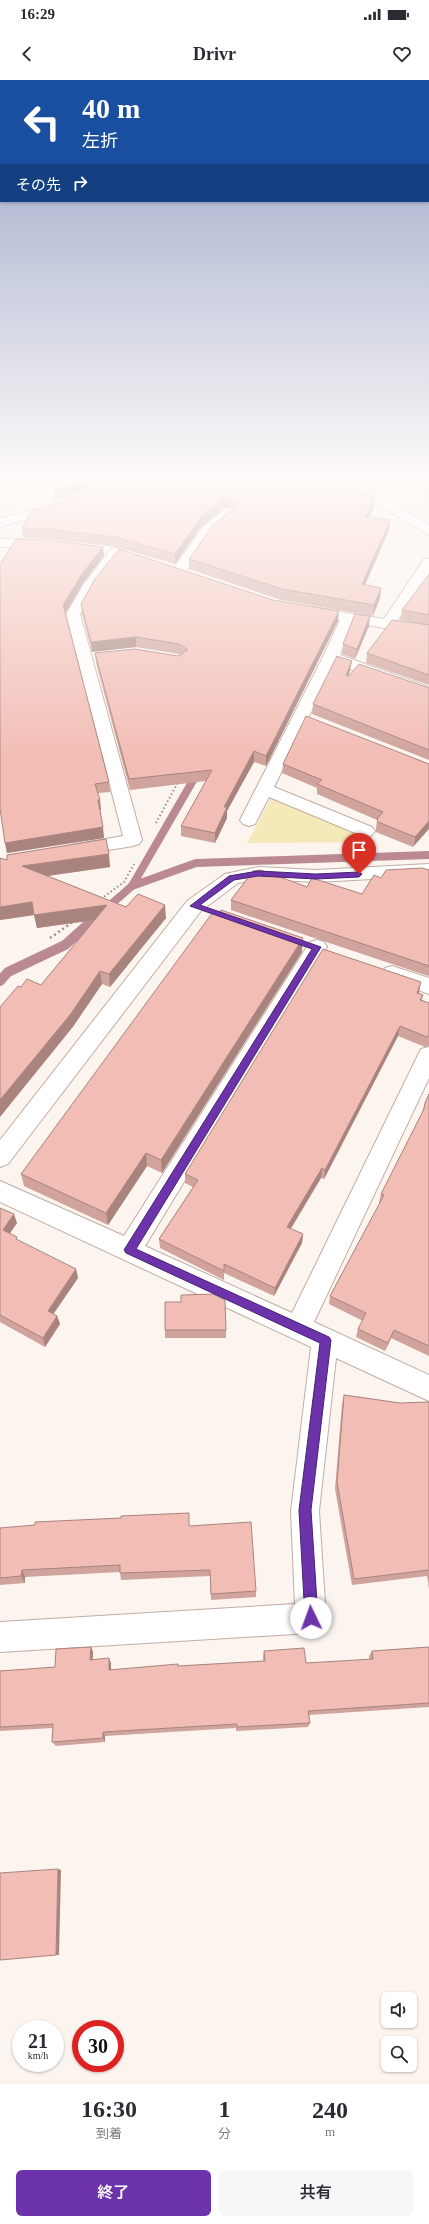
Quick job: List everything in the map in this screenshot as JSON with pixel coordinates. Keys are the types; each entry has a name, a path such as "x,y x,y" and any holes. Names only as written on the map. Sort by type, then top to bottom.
{"street":[{"path":"62,852 139,842 91,658 73,614 89,587 100,573"},
{"path":"183,573 193,576"},
{"path":"389,623 422,573"},
{"path":"300,609 429,631"},
{"path":"249,820 265,789 309,720 331,658 348,618"},
{"path":"331,658 429,692"},
{"path":"265,789 366,831"},
{"path":"0,1157 194,906 232,878 258,873 316,876 429,870"},
{"path":"194,906 215,913"},
{"path":"130,1250 317,947"},
{"path":"377,968 429,986"},
{"path":"298,1328 429,1055"},
{"path":"0,1191 429,1388"},
{"path":"0,1637 311,1618 305,1510 326,1340"}],"path":[{"path":"96,903 124,882 139,842 182,775"},
{"path":"50,938 75,920"}],"shaded area":[{"path":"271,798 376,842 247,843"}],"building":[{"path":"0,573 83,573 63,605 109,782 95,784 100,800 98,800 103,827 5,843 0,809"},
{"path":"100,573 190,573 273,600 339,611 266,756 254,751 224,807 227,807 215,833 181,826 212,770 129,779 95,653 135,649 178,656 188,650 179,644 136,637 91,642 81,604"},
{"path":"231,573 367,573 362,584 381,588 374,605 282,589"},
{"path":"429,574 429,615 402,610"},
{"path":"355,614 370,616 357,649 343,644"},
{"path":"392,620 429,625 429,675 367,653"},
{"path":"337,656 352,661 346,675 349,676 359,664 429,688 429,750 313,704"},
{"path":"306,716 429,764 429,821 415,837 378,822 377,819 383,812 317,784 322,780 283,764"},
{"path":"106,839 109,854 22,866 126,907 138,894 165,905 109,974 100,971 70,1015 0,1100 0,1007 18,986 21,987 27,979 41,985 107,905 34,915 32,902 0,907 0,858 7,860 7,855"},
{"path":"422,868 429,870 429,966 231,900 253,871 261,870 307,887 312,878 362,894 374,875 381,878 386,870"},
{"path":"221,910 303,938 161,1160 146,1153 106,1213 21,1174 213,912 218,914"},
{"path":"323,949 421,982 417,993 423,995 420,1000 429,1003 429,1036 427,1037 400,1026 325,1170 322,1168 287,1227 303,1234 275,1288 224,1264 224,1271 159,1239 198,1180 185,1174"},
{"path":"429,1094 429,1346 394,1330 388,1343 358,1329 366,1313 330,1296 384,1195 381,1194 424,1109"},
{"path":"0,1208 14,1214 3,1230 17,1237 16,1239 76,1269 48,1311 57,1316 43,1338 0,1315"},
{"path":"213,1294 225,1300 226,1330 165,1330 165,1302 181,1302 181,1295"},
{"path":"344,1395 400,1403 429,1402 429,1570 354,1579 337,1482"},
{"path":"189,1513 189,1526 251,1522 256,1591 211,1594 210,1570 120,1573 120,1565 22,1570 21,1576 0,1578 0,1528 35,1525 35,1522"},
{"path":"91,1647 90,1660 109,1658 109,1670 178,1664 178,1666 265,1661 264,1651 304,1648 306,1663 373,1659 372,1651 429,1647 429,1703 308,1711 310,1723 237,1727 237,1724 103,1732 103,1738 52,1742 53,1724 0,1727 0,1671 55,1667 56,1649"},
{"path":"58,1869 56,1955 0,1960 0,1873"}],"waterway":[{"path":"132,886 199,770"},
{"path":"132,886 196,863 429,855"},
{"path":"93,920 132,886"},
{"path":"0,981 8,972 65,945 94,919"}],"route":[{"path":"311,1618 305,1510 326,1340 130,1250 317,947 194,906 232,878 258,873 316,876 359,874"}]}
